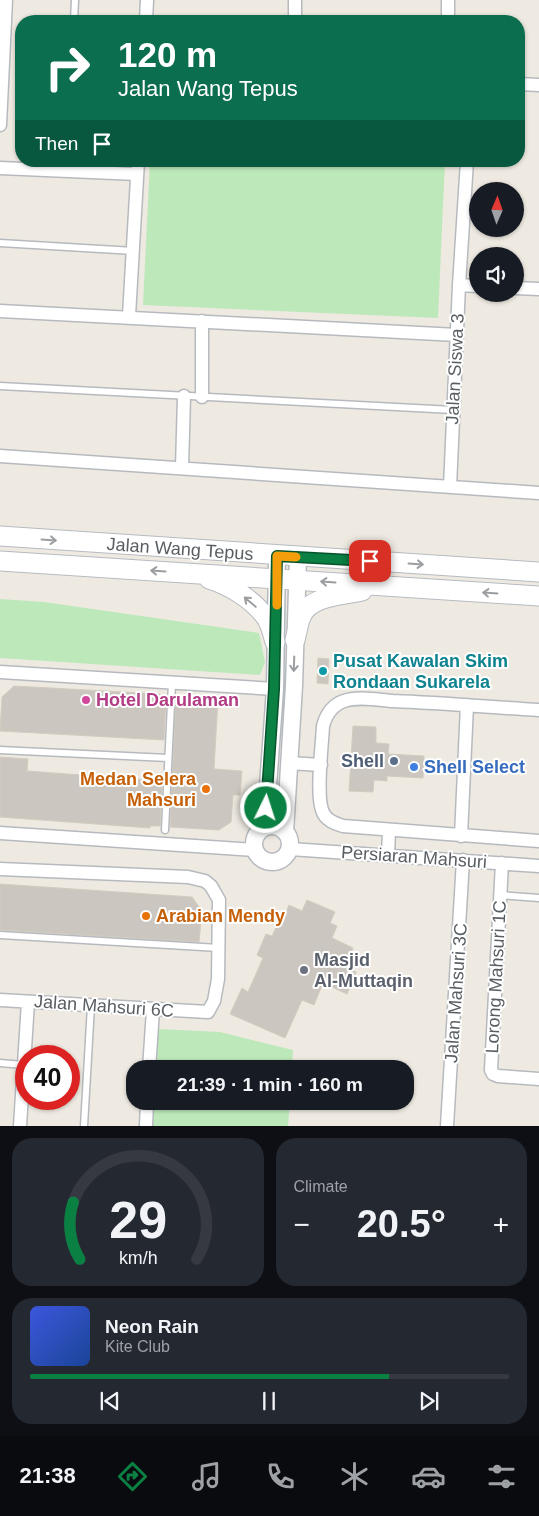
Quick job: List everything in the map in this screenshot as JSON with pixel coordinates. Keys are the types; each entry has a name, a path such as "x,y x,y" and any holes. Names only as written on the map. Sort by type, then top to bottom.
{"main road":[{"name":"Jalan Wang Tepus","path":"0,536 539,572"},
{"name":"Jalan Wang Tepus","path":"0,561 539,596"},
{"path":"191,573 221,583 246,598 268,621 276,642"},
{"path":"295,640 301,616 318,601 388,586"}],"street":[{"path":"0,125 3,24 6,0"},
{"path":"146,15 147,0"},
{"path":"295,15 296,0"},
{"path":"448,0 448,15"},
{"path":"525,84 539,85"},
{"path":"0,168 68,167"},
{"path":"129,316 134,251 137,167"},
{"name":"Jalan Siswa 3","path":"450,487 459,284 467,167"},
{"path":"459,284 469,285"},
{"path":"524,288 539,289"},
{"path":"0,311 129,316 457,335"},
{"path":"202,321 202,397"},
{"path":"182,468 184,396"},
{"path":"0,456 539,493"},
{"path":"265,828 274,689 277,556"},
{"path":"285,832 298,557"},
{"path":"0,672 274,689"},
{"path":"539,710 344,700 330,710 323,726 320,802 328,820 343,826 539,842"},
{"path":"461,836 467,705"},
{"path":"289,763 321,765"},
{"path":"279,827 290,839 290,849 282,859 270,862 263,860 255,850 254,839 260,830 265,828 279,827"},
{"path":"388,856 389,830"},
{"path":"0,833 255,850"},
{"name":"Persiaran Mahsuri","path":"290,849 539,866"},
{"name":"Jalan Mahsuri 3C","path":"448,1126 463,860"},
{"name":"Lorong Mahsuri 1C","path":"502,863 492,1070 493,1074 498,1076 539,1079"},
{"path":"0,869 179,877 205,882 213,889 219,900 219,948"},
{"name":"Jalan Mahsuri 6C","path":"0,1000 208,1012 214,1001 218,979 219,948"},
{"path":"25,1045 28,1002"},
{"path":"150,1060 153,1010"},
{"path":"20,1126 21,1110"},
{"path":"146,1126 147,1110"}],"lane":[{"path":"74,15 75,0"},
{"path":"0,243 134,251"},
{"path":"0,386 453,410"},
{"path":"165,830 172,683"},
{"path":"0,750 168,758"},
{"path":"499,895 539,898"},
{"path":"0,935 219,948"},
{"path":"84,1126 90,1006"},
{"path":"0,1063 15,1064"}],"green space":[{"path":"150,167 445,167 438,318 143,305"},
{"path":"0,599 44,602 259,633 265,662 260,675 0,658"},
{"path":"158,1029 220,1032 293,1050 292,1060 156,1060"},
{"path":"154,1110 289,1110 288,1126 153,1126"}],"building":[{"name":"Pusat Kawalan Skim Rondaan Sukarela","path":"318,658 329,659 328,684 317,683"},
{"path":"14,686 160,694 166,696 164,740 0,731 2,697"},
{"name":"Medan Selera Mahsuri","path":"176,696 218,699 214,769 242,771 240,795 233,795 231,822 219,830 170,827"},
{"path":"353,726 376,727 376,743 389,744 388,754 424,756 423,778 387,776 387,781 374,780 373,792 349,791"},
{"path":"0,757 28,759 27,771 162,781 160,826 150,826 150,828 0,817"},
{"path":"0,884 192,897 202,911 199,942 0,930"},
{"name":"Masjid Al-Muttaqin","path":"307,900 335,912 330,923 337,926 332,938 353,948 345,967 356,972 347,994 323,983 314,1005 302,1000 285,1038 230,1014 242,988 248,992 263,958 257,955 266,934 272,936 283,912 286,913 289,905 302,911"}],"slow traffic":[{"path":"277,605 277,556 296,557"}],"place":[{"name":"Pusat Kawalan Skim Rondaan Sukarela","path":"323,671"},
{"name":"Hotel Darulaman","path":"86,700"},
{"name":"Shell","path":"394,761"},
{"name":"Shell Select","path":"414,767"},
{"name":"Medan Selera Mahsuri","path":"206,789"},
{"name":"Arabian Mendy","path":"146,916"},
{"name":"Masjid Al-Muttaqin","path":"304,970"}],"route":[{"path":"266,808 274,689 277,556 370,561"}]}
